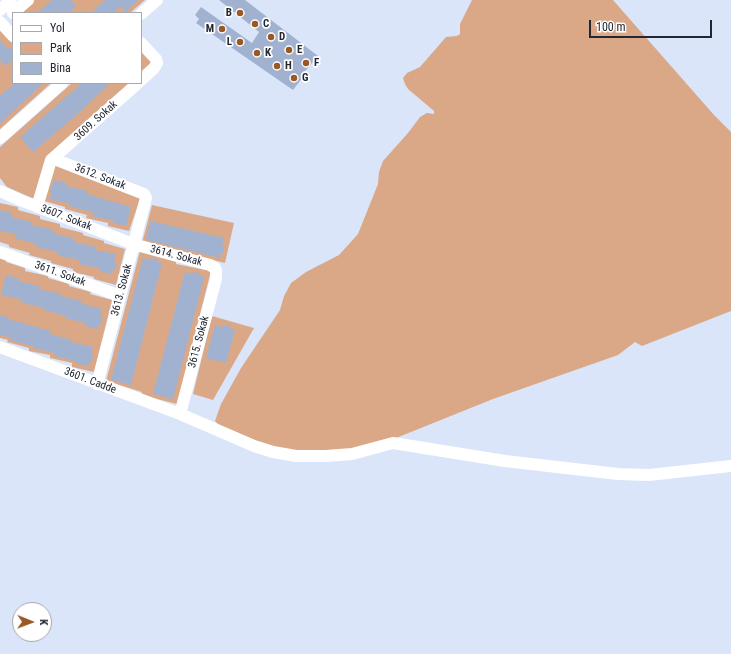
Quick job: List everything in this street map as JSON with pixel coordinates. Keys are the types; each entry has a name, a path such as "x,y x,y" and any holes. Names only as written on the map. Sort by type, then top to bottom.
{"street":[{"path":"0,10 11,0"},
{"path":"14,12 28,0"},
{"path":"142,13 157,0"},
{"path":"12,14 0,24 12,35"},
{"path":"142,44 157,62 154,68 142,79"},
{"path":"0,138 58,84"},
{"name":"3609. Sokak","path":"54,159 137,84"},
{"path":"37,207 52,160 54,159"},
{"name":"3612. Sokak","path":"54,159 142,193 145,196"},
{"name":"3607. Sokak","path":"0,191 133,244"},
{"name":"3613. Sokak","path":"97,384 133,244 146,201 145,196"},
{"name":"3614. Sokak","path":"133,244 210,265 216,270"},
{"name":"3611. Sokak","path":"0,252 120,296"},
{"name":"3615. Sokak","path":"180,414 216,279 216,270"},
{"name":"3601. Cadde","path":"0,347 180,414 254,446 273,452 296,456 352,454 392,443 505,461 618,474 649,475 731,466"}],"green space":[{"path":"34,0 145,0 131,12 20,12"},
{"path":"472,0 613,0 714,115 731,132 731,311 642,346 635,342 618,355 493,399 396,438 340,452 278,450 225,432 215,421 221,404 241,368 280,310 284,296 291,283 306,272 339,255 358,234 378,184 379,172 383,161 420,117 427,113 434,114 434,111 408,89 403,78 407,73 420,67 446,37 457,36 460,34 460,24"},
{"path":"0,30 12,43 12,84 50,84 0,129"},
{"path":"142,50 154,62 142,73"},
{"path":"71,84 130,84 45,162 35,198 7,187 0,178 0,147"},
{"path":"53,164 141,196 129,231 108,226 108,223 86,218 87,215 44,201"},
{"path":"0,203 18,207 18,210 40,216 40,219 60,224 60,227 83,233 83,235 104,241 104,243 125,249 116,285 94,279 94,277 73,272 73,269 29,255 30,253 9,247 9,245 0,242"},
{"path":"152,205 234,223 225,263 142,243"},
{"path":"140,251 176,260 176,264 211,271 177,404 141,395 142,392 106,381"},
{"path":"0,258 6,260 6,262 25,268 25,271 48,276 48,278 69,284 69,286 91,292 90,294 112,300 94,372 72,367 72,363 50,358 50,355 29,351 29,348 7,342 8,340 0,338"},
{"path":"212,316 254,328 213,400 193,394"}],"building":[{"path":"52,0 71,0 76,6 69,12 38,12"},
{"path":"105,0 139,0 125,12 121,6 114,12 92,12"},
{"path":"219,0 245,0 318,56 301,76 303,77 293,90 196,23 199,19 195,15 201,7 252,43 259,32"},
{"path":"0,40 7,48 9,47 12,50 12,60 5,66 0,60"},
{"path":"14,84 42,84 0,124 0,96"},
{"path":"81,84 109,84 82,110 33,152 20,137"},
{"path":"54,180 67,183 66,186 88,191 87,194 131,207 126,226 113,223 114,221 92,216 93,212 70,207 71,204 50,199 50,191"},
{"path":"0,210 12,213 11,217 32,222 31,225 54,230 53,233 75,239 74,242 96,247 95,250 116,254 114,262 117,263 115,270 113,269 112,274 99,271 99,268 79,264 79,260 57,255 58,252 36,247 37,244 15,238 15,234 0,231"},
{"path":"150,221 224,238 222,246 225,247 223,253 221,253 220,258 146,240"},
{"path":"143,258 150,260 151,258 158,259 157,262 162,263 131,385 111,380"},
{"path":"185,272 193,274 193,272 200,273 199,276 204,277 173,399 153,394"},
{"path":"6,275 19,278 18,281 39,286 39,289 61,294 60,296 82,301 82,304 102,309 100,317 103,317 101,324 99,324 98,329 85,326 85,323 65,318 65,316 44,310 44,308 22,303 23,300 1,295"},
{"path":"0,315 8,317 8,319 51,331 50,334 72,340 71,342 93,347 91,355 93,355 92,362 90,361 88,366 75,363 76,361 54,356 55,353 33,348 34,346 11,341 12,338 0,335"},
{"path":"215,325 223,327 223,325 230,326 230,328 235,330 226,363 206,358"}],"place":[{"name":"B","path":"240,13"},
{"name":"C","path":"255,24"},
{"name":"M","path":"222,29"},
{"name":"D","path":"271,37"},
{"name":"L","path":"240,42"},
{"name":"E","path":"289,50"},
{"name":"K","path":"257,53"},
{"name":"F","path":"306,63"},
{"name":"H","path":"277,66"},
{"name":"G","path":"294,78"}]}
